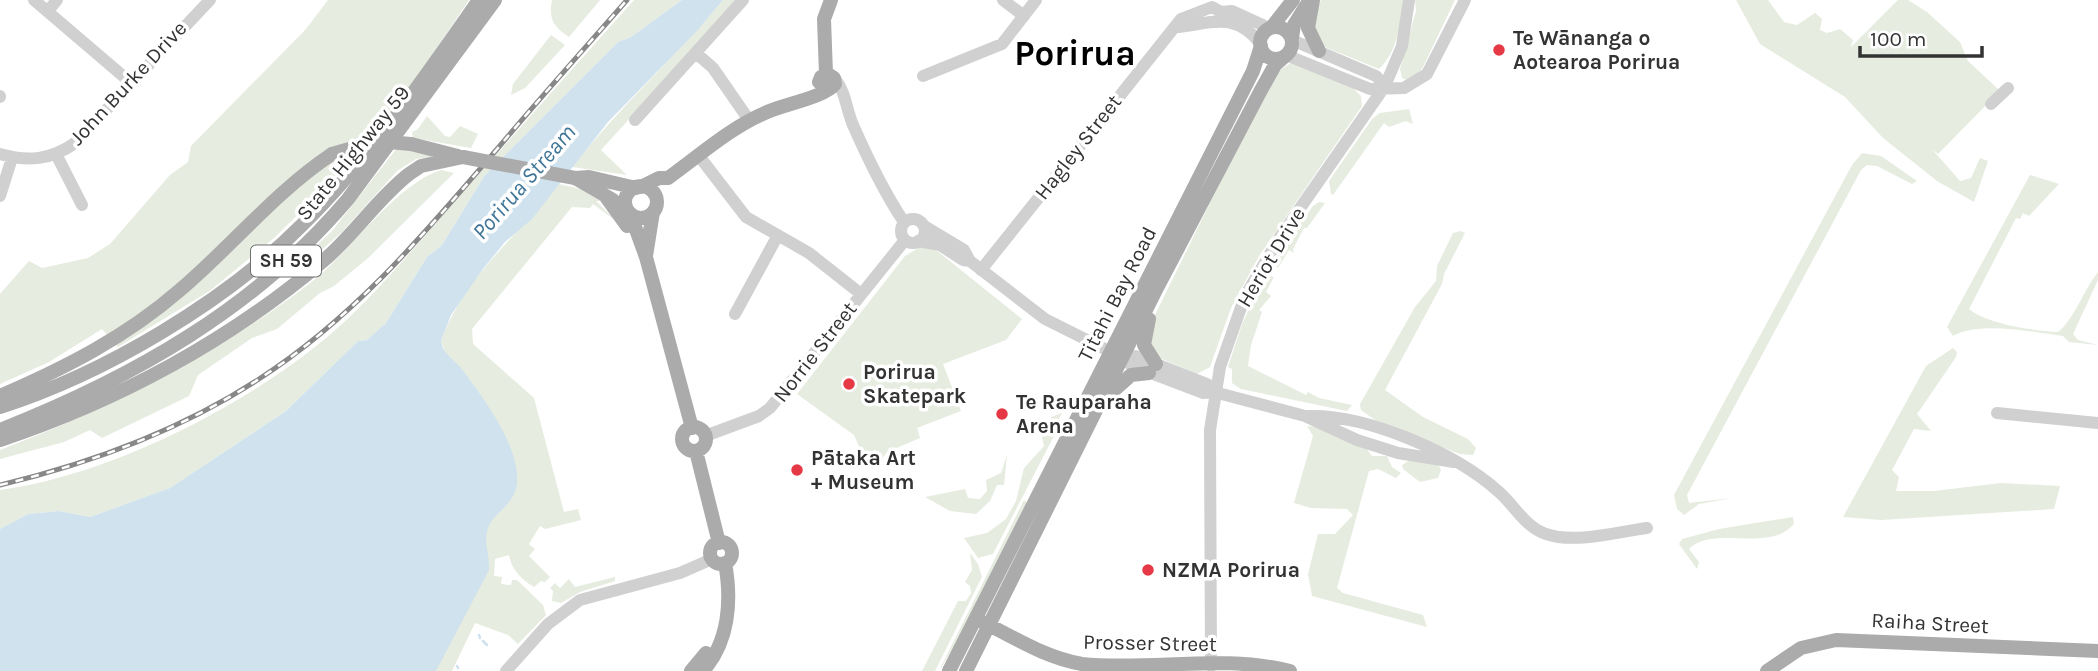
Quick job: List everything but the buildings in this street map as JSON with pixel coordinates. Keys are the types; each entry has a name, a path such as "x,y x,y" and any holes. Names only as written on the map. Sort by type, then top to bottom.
{"main road":[{"name":"State Highway 59","path":"0,407 72,380 124,353 219,293 286,240 338,187 411,96 479,0"},
{"name":"State Highway 59","path":"0,430 76,399 140,367 204,329 269,278 348,199 495,0"},
{"path":"692,428 646,257 626,197 639,187 659,178 668,178 749,120 801,98 827,83 824,19 831,0"},
{"path":"1293,0 1263,35 1261,45 1269,56 1285,56 1292,47 1294,25 1311,0"},
{"path":"1311,0 1308,28 1319,51"},
{"path":"1270,28 1285,29 1292,39"},
{"name":"Titahi Bay Road","path":"949,671 1117,355 1253,71 1261,45"},
{"name":"Titahi Bay Road","path":"966,671 1100,406 1117,355 1156,290 1275,65 1285,56"},
{"path":"0,396 66,367 150,314 215,259 296,178 332,154 348,147 377,141 411,144 463,157 575,178 589,177 652,191 655,208 646,257"},
{"path":"0,440 100,401 202,347 257,312 324,260 409,174 421,166 463,157"},
{"path":"575,178 642,218 655,208 667,188 668,178"},
{"path":"606,197 646,257"},
{"path":"1100,406 1125,379 1152,368 1144,345 1156,290"},
{"path":"692,428 700,430 705,436 704,445 696,451 687,449 683,441 685,433 692,428"},
{"path":"696,451 719,543 726,544 731,550 731,557 718,561 729,607 720,649 703,671"},
{"name":"Prosser Street","path":"976,619 1052,656 1085,665 1261,666 1290,671"},
{"path":"691,671 721,637"},
{"name":"Raiha Street","path":"1767,671 1801,648 1836,640 2098,651"}],"street":[{"path":"34,0 130,82"},
{"path":"48,11 57,0"},
{"name":"John Burke Drive","path":"6,156 40,159 57,154 81,137 210,0"},
{"path":"635,120 743,0"},
{"path":"1003,0 1024,16"},
{"path":"923,76 1002,44 1036,0"},
{"name":"Heriot Drive","path":"1211,666 1210,430 1214,392 1228,338 1253,280 1385,86 1402,46 1409,0"},
{"path":"1285,56 1370,89 1385,86 1404,88 1421,80 1465,0"},
{"path":"1221,12 1270,28"},
{"path":"1221,12 1261,45"},
{"name":"Hagley Street","path":"981,270 1124,89 1177,27 1221,12"},
{"path":"1292,39 1376,75 1385,86"},
{"path":"696,53 713,68 749,120"},
{"path":"827,83 841,87 847,110 882,189 904,222"},
{"path":"1361,86 1371,108"},
{"path":"1991,104 2008,88"},
{"path":"57,154 82,205"},
{"path":"0,196 6,156"},
{"path":"699,156 741,213 818,259 861,294"},
{"path":"904,222 914,219 964,250 970,261 1045,319 1117,355 1136,356 1184,387 1306,416 1322,415 1364,425 1415,442 1480,477 1500,493 1526,521 1546,534 1570,537 1647,528"},
{"path":"904,222 901,231 912,241 940,245 963,260 970,261"},
{"path":"912,241 923,236 924,226"},
{"path":"735,314 778,235"},
{"name":"Norrie Street","path":"705,436 759,416 770,408 861,294 912,241"},
{"path":"1152,368 1207,384 1214,392"},
{"path":"1184,387 1202,405 1210,430"},
{"path":"1997,413 2098,424"},
{"path":"506,671 548,624 580,600 718,561"}],"shaded area":[{"path":"328,0 469,0 412,85 325,188 274,238 211,290 118,347 102,329 49,362 0,384 0,294 29,261 42,268 88,258 110,244 170,175 188,162 191,146 306,29"},
{"path":"552,0 600,0 569,37 553,22"},
{"path":"634,0 682,0 631,37 618,42 485,175 442,245 427,257 386,323 367,340 358,341 286,411 170,488 90,517 59,511 28,514 0,529 0,490 40,483 82,471 166,438 246,395 315,347 352,315 386,280"},
{"path":"723,0 737,0 601,150 627,175 572,167 609,124"},
{"path":"1321,0 1403,0 1394,46 1379,69 1320,45 1314,34 1313,23"},
{"path":"1415,0 1455,0 1422,69 1409,81 1402,78 1400,69 1416,11"},
{"path":"1736,0 1768,0 1784,22 1797,25 1815,13 1822,19 1820,30 1827,33 1840,29 1853,40 1851,47 1898,0 1908,0 1927,12 1960,42 1968,61 1998,89 1998,93 1938,154 1931,148 1960,181 1971,178 1980,158 1988,161 1974,202 1937,181 1883,138 1845,97 1760,44"},
{"path":"551,35 565,45 525,88 511,95 513,84"},
{"path":"1291,63 1352,87 1361,96 1362,106 1259,256 1231,308 1210,367 1197,374 1155,356 1148,345 1154,317 1238,146 1280,70"},
{"path":"1409,109 1413,124 1406,121 1389,127 1384,123 1333,195 1331,194 1329,181 1372,119 1380,113"},
{"path":"427,116 445,136 450,137 460,126 478,134 471,148 413,138 412,132 418,129"},
{"path":"397,148 432,153 432,157 416,159 397,171 342,232 300,269 296,265 332,231"},
{"path":"1862,153 1881,156 1917,181 1912,184 1877,166 1867,165 1861,170 1687,495 1689,503 1732,498 1699,504 1684,515 1677,509 1674,495 1852,165"},
{"path":"441,170 454,173 367,259 277,329 252,338 198,375 189,396 102,438 90,430 64,442 0,459 0,450 121,398 237,334 325,271 406,190"},
{"path":"2030,175 2059,184 2029,216 2023,213 2020,219 2016,218 1969,309 1999,323 2058,332 2069,320 2098,272 2098,280 2073,334 2078,340 2098,345 2069,342 2063,336 1991,328 1953,336 1947,327"},
{"path":"559,184 580,189 601,201 596,201 616,221 593,204 590,208 572,207 472,329 473,344 534,398 564,512 578,509 581,520 545,529 540,526 529,544 535,549 529,556 550,577 534,587 518,574 509,555 495,559 494,576 502,577 501,584 511,585 512,580 517,580 543,605 546,615 518,644 508,635 475,623 452,671 242,671 447,356 441,341 463,296"},
{"path":"1319,202 1325,203 1307,228 1304,228 1293,249 1294,253 1289,250 1278,268 1273,262 1313,206"},
{"path":"1453,233 1465,233 1444,274 1442,284 1385,390 1423,417 1468,439 1476,448 1473,455 1460,454 1379,423 1361,410 1360,404 1415,307 1436,281 1437,266"},
{"path":"920,247 936,250 1022,319 1006,340 943,364 961,411 917,428 920,438 887,452 882,459 867,465 854,435 797,394 905,256"},
{"path":"1265,275 1274,277 1266,292 1271,296 1259,310 1262,312 1251,345 1248,366 1306,395 1308,392 1319,398 1352,405 1347,411 1241,389 1232,383 1232,369 1228,367 1242,324"},
{"path":"1953,348 1957,352 1956,357 1917,414 1931,431 1914,429 1892,470 1899,477 1896,491 1934,491 2001,483 2060,486 2054,509 1881,520 1843,517 1926,366"},
{"path":"1062,413 1054,428 1056,432 993,554 978,558 964,538 987,533 1006,519 1016,501 1024,468 1044,446 1040,430 1053,425 1051,417"},
{"path":"1307,426 1319,427 1367,449 1372,456 1387,456 1392,467 1401,473 1396,478 1378,469 1369,471 1337,588 1343,593 1423,615 1427,627 1312,596 1308,574 1318,534 1335,534 1353,515 1347,509 1311,508 1294,503 1313,436"},
{"path":"1007,455 1004,485 997,485 990,501 976,514 950,511 925,497 965,489 968,498 980,499 987,491 986,480 1001,473"},
{"path":"1410,460 1438,464 1441,470 1438,478 1420,482 1403,469 1402,465"},
{"path":"1024,500 1028,504 967,626 939,671"},
{"path":"1793,517 1794,524 1783,533 1770,537 1712,539 1700,542 1689,549 1699,562 1697,569 1679,544 1682,539 1719,529"},
{"path":"970,553 978,564 982,577 935,671 922,671 958,601 966,601 971,593 970,586 965,582 972,570"},
{"path":"615,577 615,581 580,592 561,603 552,601 553,591 550,588 555,583 560,588 569,579 575,587"}],"water":[{"name":"Porirua Stream","path":"682,0 723,0 695,33 608,122 532,219 505,242 451,315 441,341 445,351 470,380 500,425 514,458 517,474 514,495 488,528 486,539 489,570 436,671 0,671 0,529 28,514 59,511 90,517 170,488 286,411 358,341 367,340 386,323 427,257 442,245 485,175 618,42 631,37"}],"waterway":[{"path":"483,641 487,645"}],"railway":[{"path":"0,485 101,456 166,430 229,398 294,355 357,302 387,272 627,0"}],"place":[{"name":"Te Wānanga o Aotearoa Porirua","path":"1499,50"},
{"name":"Porirua Skatepark","path":"849,384"},
{"name":"Te Rauparaha Arena","path":"1002,414"},
{"name":"Pātaka Art + Museum","path":"797,470"},
{"name":"NZMA Porirua","path":"1148,570"}],"district":[{"name":"Porirua","path":"1075,53"}]}
